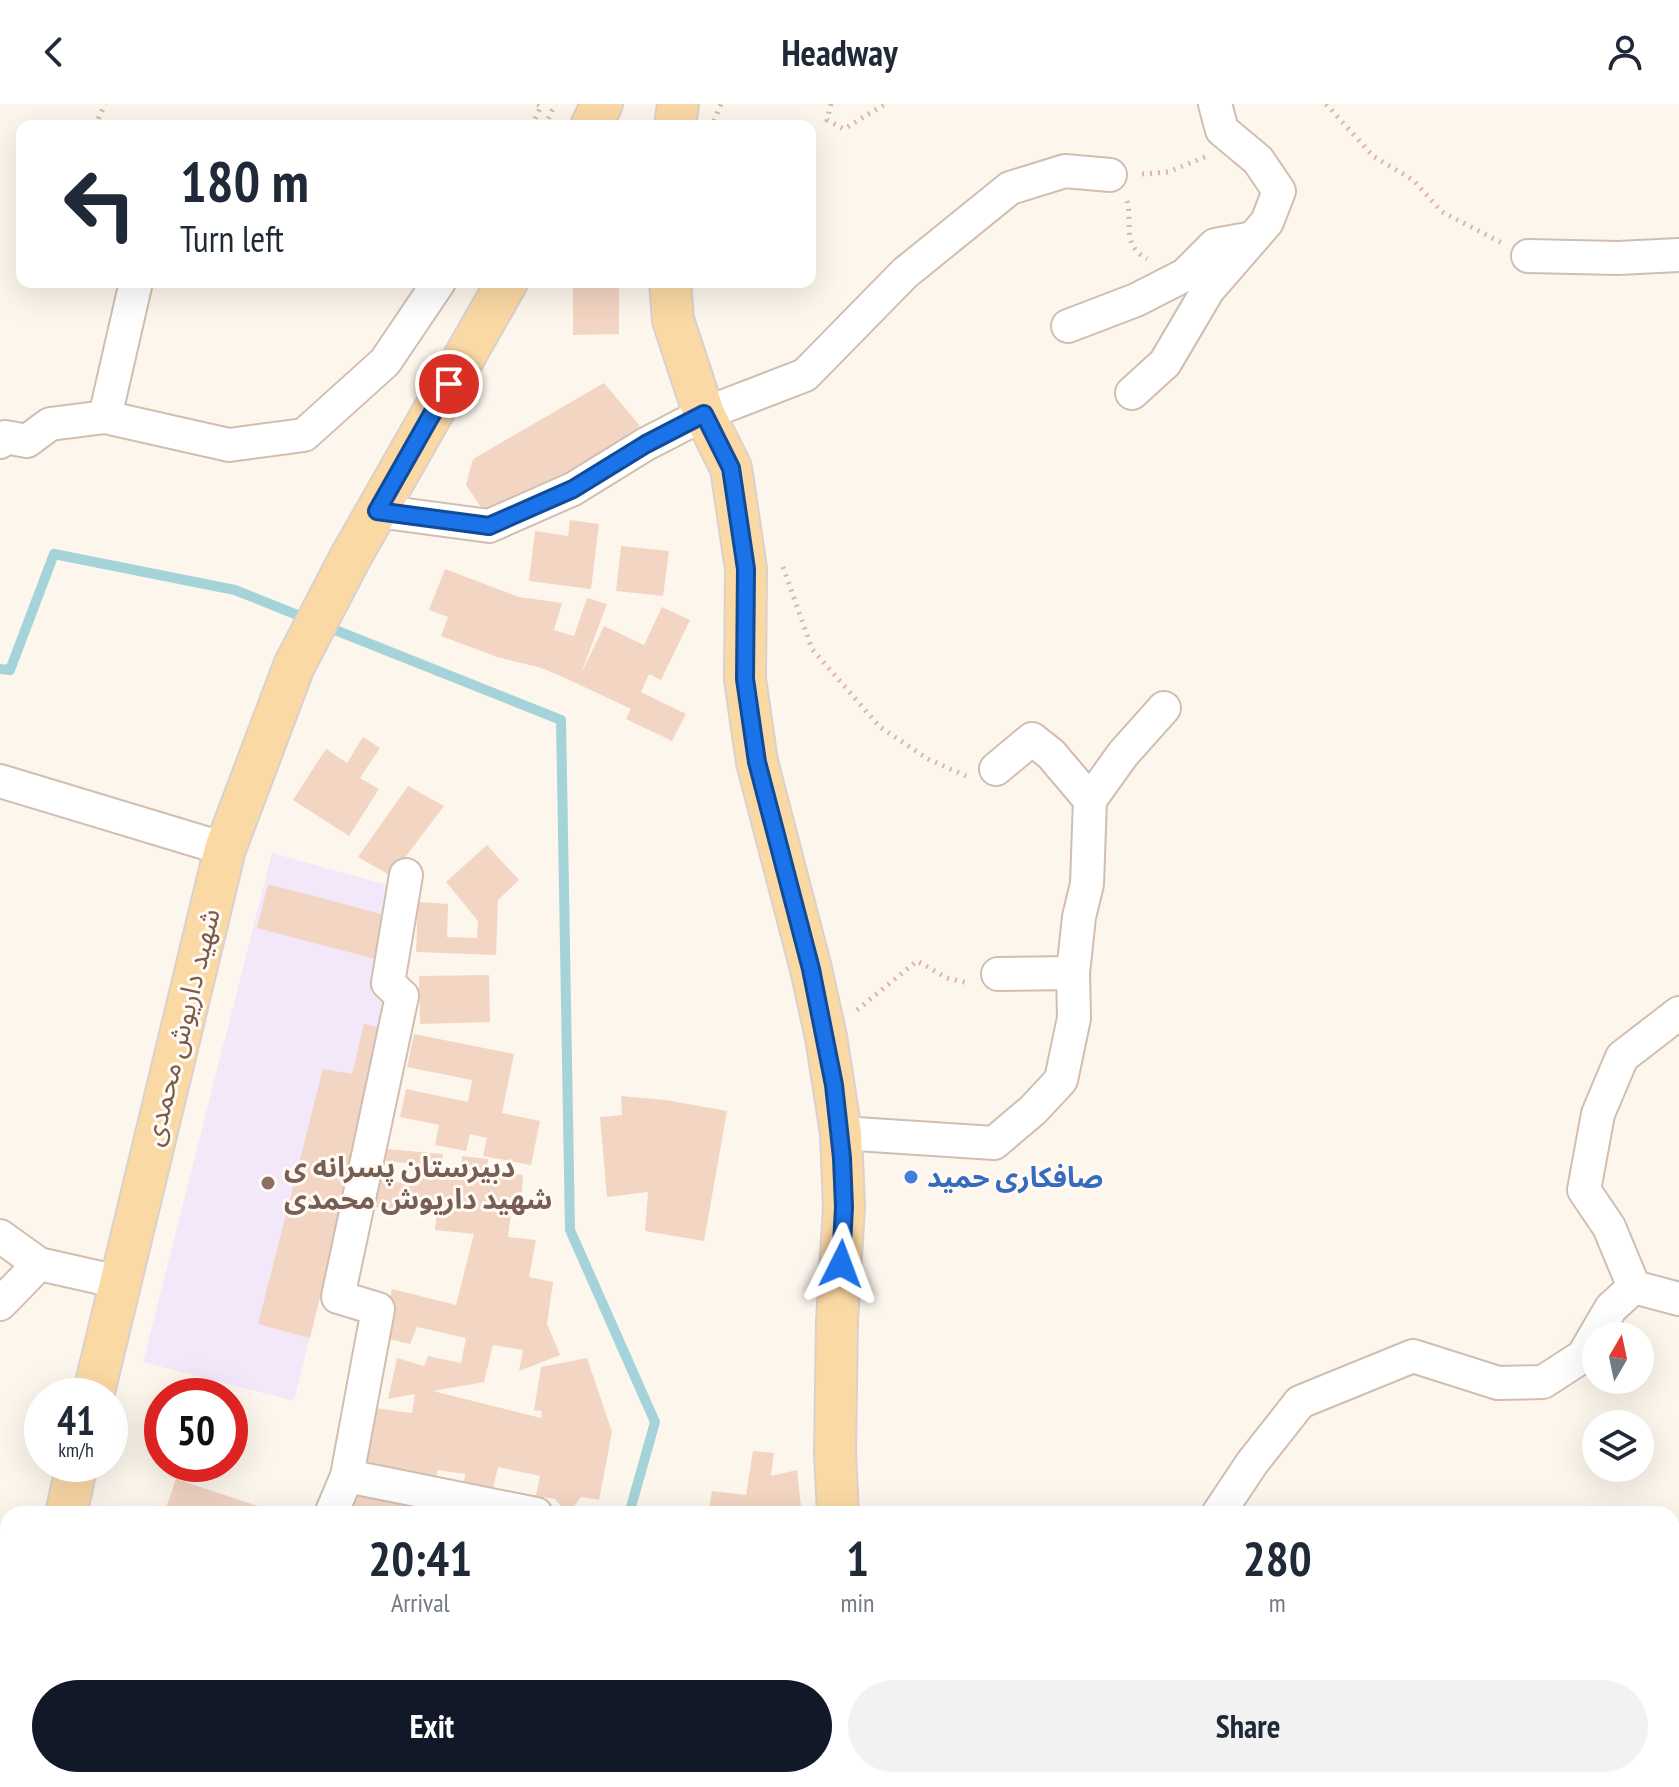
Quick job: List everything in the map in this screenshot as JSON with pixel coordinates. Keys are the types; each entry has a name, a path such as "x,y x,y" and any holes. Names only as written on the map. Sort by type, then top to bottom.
{"main road":[{"path":"377,511 504,288"},
{"path":"670,288 673,320 704,414 731,468 746,569 745,679 757,762 826,1037 841,1133 844,1207 837,1321 835,1453 838,1506"},
{"name":"شهید داریوش محمدی","path":"97,1378 225,849 294,666 377,511"},
{"path":"68,1506 73,1482"}],"street":[{"path":"1132,393 1165,363 1208,290 1267,222 1279,191 1258,160 1222,130 1215,104"},
{"path":"377,511 489,526 573,489 646,444 704,414 805,375 905,273 1010,188 1065,171 1110,175"},
{"path":"1068,326 1136,300 1185,275 1215,245 1253,238"},
{"path":"1528,256 1618,258 1679,255"},
{"path":"105,417 135,288"},
{"path":"0,442 5,437 27,441 50,424 105,417 229,445 304,435 385,362 435,288"},
{"path":"841,1133 994,1143 1033,1110 1061,1080 1074,1018 1073,973 1079,917 1087,884 1090,800 1123,754 1164,708"},
{"path":"996,769 1032,739 1051,754 1090,800"},
{"path":"0,781 225,849"},
{"path":"334,1506 347,1476 378,1309 338,1297 402,996 388,983 406,875"},
{"path":"998,974 1073,973"},
{"path":"1634,1287 1609,1227 1584,1190 1598,1114 1622,1057 1679,1013"},
{"path":"0,1236 39,1264 119,1282"},
{"path":"0,1304 39,1264"},
{"path":"1634,1287 1679,1299"},
{"path":"1223,1506 1252,1463 1300,1402 1413,1356 1498,1383 1543,1382 1583,1356 1611,1308 1634,1287"},
{"path":"347,1476 496,1506"}],"path":[{"path":"831,104 827,120 844,129 885,104"},
{"path":"1326,104 1373,156 1413,180 1442,212 1528,256"},
{"path":"1110,175 1168,172 1197,162 1232,139"},
{"path":"1110,175 1129,204 1129,238 1142,257 1185,275"},
{"path":"779,556 812,649 880,727 928,759 964,776 996,769"},
{"path":"826,1037 917,961 947,978 986,988 998,974"}],"shaded area":[{"name":"دبیرستان پسرانه ی شهید داریوش محمدی","path":"272,853 398,888 377,995 393,1001 294,1401 248,1389 248,1378 205,1378 143,1362"}],"building":[{"path":"573,288 619,288 619,334 573,335"},
{"path":"604,383 640,426 559,484 486,515 466,485 473,459"},
{"path":"570,520 599,524 591,589 529,581 535,531 568,536"},
{"path":"621,546 669,551 663,596 616,591"},
{"path":"445,569 519,597 562,603 554,630 574,636 587,598 607,604 580,676 604,626 644,645 662,607 690,620 661,680 649,674 641,692 686,714 672,741 626,719 631,709 576,683 542,668 497,657 441,636 448,617 429,610"},
{"path":"363,737 380,748 360,778 379,789 349,836 293,800 326,749 347,763"},
{"path":"408,786 444,806 391,876 358,857"},
{"path":"487,845 519,880 498,900 496,955 416,952 418,902 448,904 447,937 477,938 478,921 446,882"},
{"path":"268,884 389,916 379,960 257,928"},
{"path":"489,975 490,1022 420,1024 419,976"},
{"path":"364,1024 386,1029 310,1338 258,1324 323,1069 352,1074"},
{"path":"414,1034 514,1054 502,1113 540,1121 531,1165 483,1156 487,1138 470,1134 466,1151 435,1145 439,1125 400,1117 406,1089 468,1102 472,1080 407,1067"},
{"path":"621,1096 727,1111 704,1241 645,1231 648,1192 607,1197 600,1117 622,1115"},
{"path":"387,1149 443,1154 440,1178 460,1180 462,1156 488,1159 487,1171 523,1175 521,1205 512,1204 508,1237 536,1240 529,1277 553,1282 547,1324 560,1355 519,1371 523,1350 493,1345 484,1382 433,1391 541,1418 542,1411 534,1410 541,1367 587,1358 612,1432 599,1500 581,1497 574,1506 561,1506 555,1499 536,1496 540,1476 498,1467 491,1497 463,1491 465,1474 438,1470 436,1478 428,1475 425,1484 361,1473 373,1408 412,1413 415,1394 388,1399 397,1358 424,1366 428,1356 461,1363 466,1338 417,1327 410,1344 381,1337 392,1289 456,1305 474,1234 435,1230 437,1213 375,1207 378,1180 414,1184 416,1164 386,1161"},
{"path":"753,1451 774,1453 771,1476 797,1470 801,1506 709,1506 712,1491 746,1495"},
{"path":"175,1482 185,1482 258,1506 167,1506"},
{"path":"356,1486 406,1497 402,1506 352,1506"}],"waterway":[{"path":"0,669 10,670 54,554 235,590 310,620"},
{"path":"325,626 561,720 570,1230 655,1422 631,1506"}],"place":[{"name":"صافکاری حمید","path":"911,1177"},
{"name":"دبیرستان پسرانه ی شهید داریوش محمدی","path":"268,1183"}],"route":[{"path":"449,384 377,511 489,526 573,489 646,444 704,414 731,468 746,569 745,679 757,762 811,969 826,1037 841,1133 844,1207 841,1264"}]}
